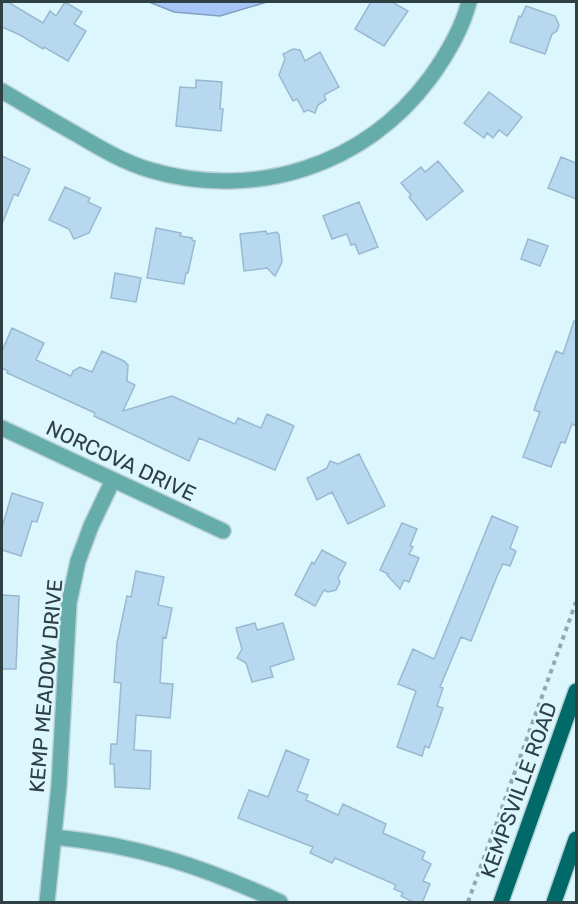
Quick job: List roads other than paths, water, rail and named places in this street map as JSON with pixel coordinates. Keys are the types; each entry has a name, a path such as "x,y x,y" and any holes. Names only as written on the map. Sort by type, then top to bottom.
{"main road":[{"name":"KEMPSVILLE ROAD","path":"501,903 576,691"},
{"path":"554,903 576,839"}],"street":[{"path":"2,91 130,164 192,180 238,182 263,179 315,165 363,142 385,126 405,108 437,68 448,50 469,2"},
{"name":"NORCOVA DRIVE","path":"2,429 223,531"},
{"name":"KEMP MEADOW DRIVE","path":"47,903 59,785 69,603 78,561 91,526 113,480"},
{"path":"54,837 83,840 176,860 204,869 280,903"}],"water":[{"path":"149,2 267,2 220,16 174,12"}]}
